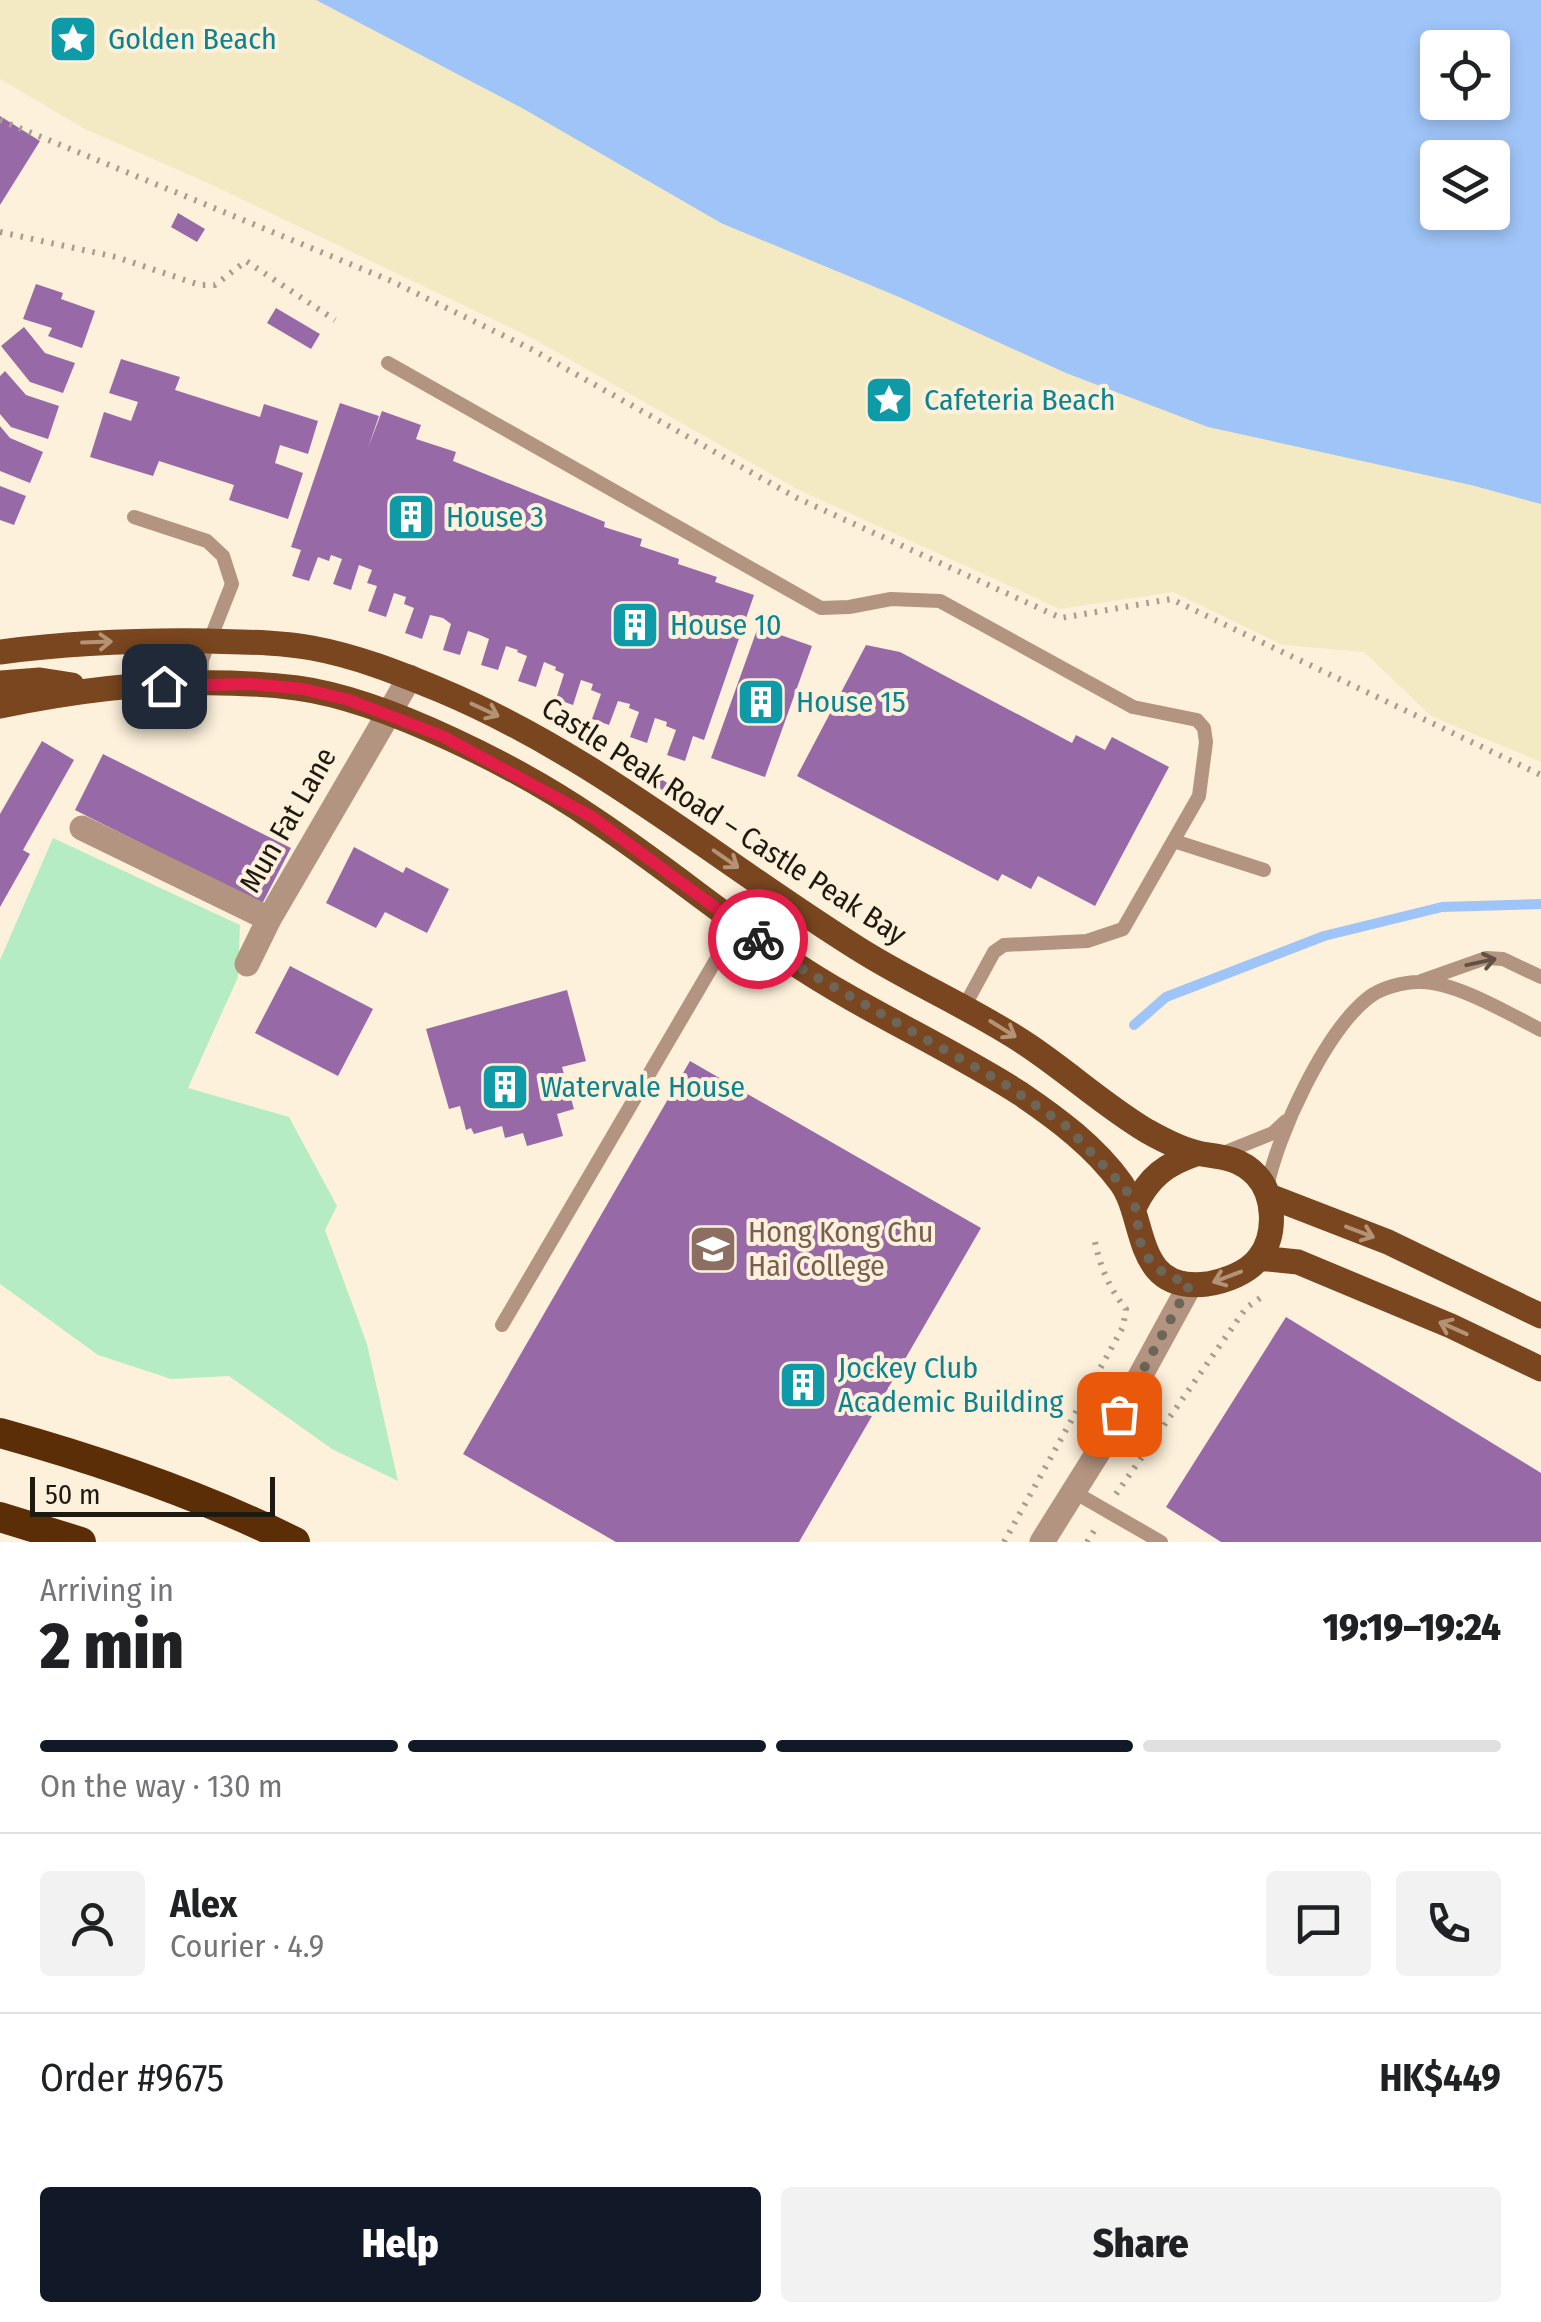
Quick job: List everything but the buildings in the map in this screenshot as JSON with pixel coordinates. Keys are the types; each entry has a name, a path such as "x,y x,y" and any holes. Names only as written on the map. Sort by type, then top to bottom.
{"highway":[{"path":"0,1433 86,1457 244,1517 295,1542"},
{"path":"0,1517 81,1542"}],"main road":[{"name":"Castle Peak Road – Castle Peak Bay","path":"0,652 69,643 260,642 314,648 410,677 512,723 624,788 892,970 1027,1044 1146,1130 1207,1154"},
{"path":"0,683 40,680 102,690"},
{"path":"0,706 102,690 201,684 303,689 386,714 491,760 592,817 804,970 1038,1106 1093,1151 1125,1188 1135,1206 1141,1246 1152,1264 1168,1276 1190,1284 1230,1278 1259,1258 1269,1238 1268,1192"},
{"path":"1135,1206 1156,1173 1175,1161 1207,1154 1242,1163 1268,1192 1404,1250 1541,1316"},
{"path":"1259,1258 1298,1262 1451,1326 1541,1369"}],"street":[{"name":"Mun Fat Lane","path":"82,828 269,919 410,677"},
{"path":"247,964 269,919"},
{"path":"1042,1542 1190,1284"}],"lane":[{"path":"388,363 802,600 821,608 892,598 940,600 1133,706 1197,720 1204,728 1206,742 1199,796 1123,930 1087,941 1004,945 994,952 964,1007"},
{"path":"134,516 207,541 224,556 232,584 202,660 201,684"},
{"path":"1174,841 1264,870"},
{"path":"502,1325 737,924"},
{"path":"1268,1192 1276,1150 1290,1118 1324,1054 1345,1022 1369,997 1486,958 1503,959 1541,978"},
{"path":"1420,982 1451,988 1541,1030"},
{"path":"1207,1154 1273,1133 1290,1118"},
{"path":"1074,1492 1161,1542"}],"path":[{"path":"0,120 389,280 531,349 797,498 1061,618 1171,599 1541,775"},
{"path":"0,232 116,258 200,285 215,286 246,261 334,320"},
{"path":"1004,1542 1124,1327 1126,1309 1103,1272 1094,1237"},
{"path":"1087,1542 1135,1464 1246,1308 1266,1294"}],"green space":[{"path":"53,838 240,925 238,977 188,1088 289,1117 337,1206 325,1230 367,1344 398,1481 332,1449 229,1376 171,1379 98,1355 0,1284 0,960"}],"sand":[{"name":"Cafeteria Beach","path":"0,0 316,0 899,297 1066,373 1541,504 1541,762 1431,716 1364,652 1283,645 1173,592 1060,609 799,490 532,338 208,183 85,129 0,79"}],"water":[{"path":"316,0 1541,0 1541,504 1208,427 1066,373 899,297 721,223 522,108"}],"waterway":[{"path":"1134,1025 1166,997 1324,936 1442,907 1541,904"}],"way so far":[{"path":"758,939 804,970 1038,1106 1093,1151 1125,1188 1135,1206 1141,1246 1152,1264 1168,1276 1190,1284 1119,1414"}],"place":[{"name":"Golden Beach","path":"73,39"},
{"name":"Cafeteria Beach","path":"889,400"},
{"name":"House 3","path":"411,517"},
{"name":"House 10","path":"635,625"},
{"name":"House 15","path":"761,702"},
{"name":"Watervale House","path":"505,1087"},
{"name":"Hong Kong Chu Hai College","path":"713,1249"},
{"name":"Jockey Club Academic Building","path":"803,1385"}],"route":[{"path":"164,686 250,684 303,689 349,700 442,736 592,817 758,939"}]}
